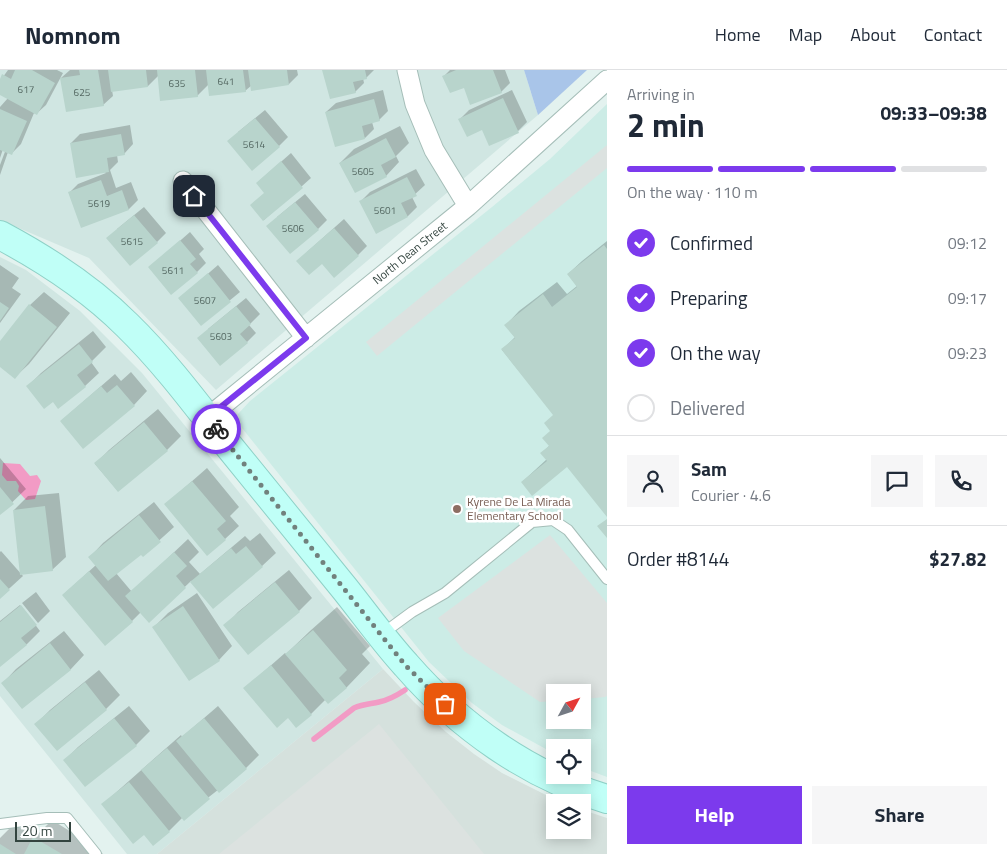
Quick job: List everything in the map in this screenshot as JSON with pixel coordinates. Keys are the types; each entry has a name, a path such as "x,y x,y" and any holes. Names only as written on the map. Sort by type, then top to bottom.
{"street":[{"path":"406,70 414,104 434,150 468,206"},
{"name":"North Dean Street","path":"207,418 468,206 607,80"},
{"path":"183,181 306,338"},
{"path":"0,235 25,248 71,280 127,324 207,418 406,666 458,717 498,748 540,772 607,799"}],"lane":[{"path":"381,635 412,612 445,593 532,522 553,520 568,530 607,579"},
{"path":"0,824 47,818 67,818 96,854"}],"shaded area":[{"path":"0,70 524,70 538,115 216,390 89,258 0,220"},
{"path":"524,70 587,70 538,115"},
{"name":"Kyrene De La Mirada Elementary School","path":"607,104 607,777 591,771 591,739 546,739 546,749 502,725 472,703 429,662 242,428 238,414 250,401 550,159"},
{"path":"607,145 607,168 377,356 366,342"},
{"path":"0,257 26,270 80,311 142,373 383,669 157,854 127,854 0,696"},
{"path":"3,463 20,464 30,476 37,475 41,481 35,499 26,500 18,491 19,486 16,481 7,481 2,475"},
{"path":"550,535 607,603 607,696 591,698 591,684 546,684 546,702 540,702 464,651 438,618"},
{"path":"383,669 446,732 474,754 502,773 546,795 546,839 591,839 591,813 607,818 607,854 157,854"},
{"path":"379,724 484,854 219,854"}],"building":[{"path":"15,70 32,70 55,83 37,115 0,95 0,79 2,74 11,79"},
{"path":"79,70 98,70 104,106 66,112 60,78 80,75"},
{"path":"108,70 146,70 148,87 111,92"},
{"path":"157,70 195,70 198,97 160,101"},
{"path":"206,70 243,70 246,92 209,96"},
{"path":"248,70 287,70 289,85 251,91"},
{"path":"322,70 365,70 367,79 353,82 356,93 330,99"},
{"path":"456,70 493,70 502,93 470,105 464,88 450,93 442,76"},
{"path":"503,98 519,133 489,146 482,130 467,137 458,119"},
{"path":"374,99 380,121 362,126 365,139 335,147 325,112"},
{"path":"0,109 27,121 12,155 0,150"},
{"path":"255,118 280,147 252,171 227,141"},
{"path":"121,134 125,155 107,158 109,172 76,178 70,143"},
{"path":"386,138 396,157 381,165 387,177 355,193 339,163"},
{"path":"281,161 303,188 263,221 250,205 264,193 256,183"},
{"path":"407,177 417,196 401,203 408,217 376,234 359,201"},
{"path":"101,180 107,196 122,190 129,210 81,228 68,192"},
{"path":"295,202 319,230 290,254 266,226"},
{"path":"134,215 158,243 130,266 106,238"},
{"path":"334,228 359,256 334,278 322,264 309,275 296,261"},
{"path":"180,240 196,259 190,264 198,273 171,295 148,267"},
{"path":"604,245 607,249 607,517 567,467 532,496 521,482 547,461 540,453 549,446 542,438 550,431 544,423 553,415 501,349 515,338 504,325 543,294 552,307 577,287 567,274"},
{"path":"208,273 231,302 201,326 178,298"},
{"path":"0,302 9,308 0,321"},
{"path":"29,304 57,327 15,379 0,367 0,341"},
{"path":"236,306 251,324 240,334 248,343 220,366 197,338"},
{"path":"79,344 93,362 77,375 86,387 58,409 53,402 44,409 26,386"},
{"path":"117,385 135,406 83,449 60,421 101,386 107,393"},
{"path":"144,422 168,451 118,492 94,463"},
{"path":"192,481 226,521 217,529 226,540 207,556 164,504"},
{"path":"0,487 14,504 0,515"},
{"path":"45,506 53,571 20,575 13,510"},
{"path":"139,515 161,542 108,581 88,557"},
{"path":"607,519 607,538 597,526"},
{"path":"246,546 263,567 213,609 190,582 231,548 236,554"},
{"path":"174,552 187,566 176,576 186,588 149,623 125,596"},
{"path":"89,571 133,622 105,646 62,595"},
{"path":"0,579 10,590 0,599"},
{"path":"275,582 300,612 248,655 223,625"},
{"path":"21,605 37,625 21,638 27,645 0,667 0,622"},
{"path":"183,606 220,661 189,681 152,627"},
{"path":"313,630 347,670 339,678 347,688 328,704 285,654"},
{"path":"50,643 71,670 22,709 1,683"},
{"path":"271,665 312,715 296,728 288,718 277,728 243,688"},
{"path":"85,682 107,710 57,751 34,724"},
{"path":"114,718 137,746 85,787 63,760"},
{"path":"204,718 247,769 219,793 176,741"},
{"path":"167,748 210,799 184,821 141,770"},
{"path":"129,782 170,832 153,846 144,835 133,844 101,804"},
{"path":"33,837 62,854 24,854"},
{"path":"0,844 16,854 0,854"}],"waterway":[{"path":"314,739 354,708 386,700 405,690"}],"way so far":[{"path":"216,429 406,666 445,704"}],"place":[{"name":"Kyrene De La Mirada Elementary School","path":"457,509"}],"route":[{"path":"194,196 306,338 207,418 216,429"}]}
